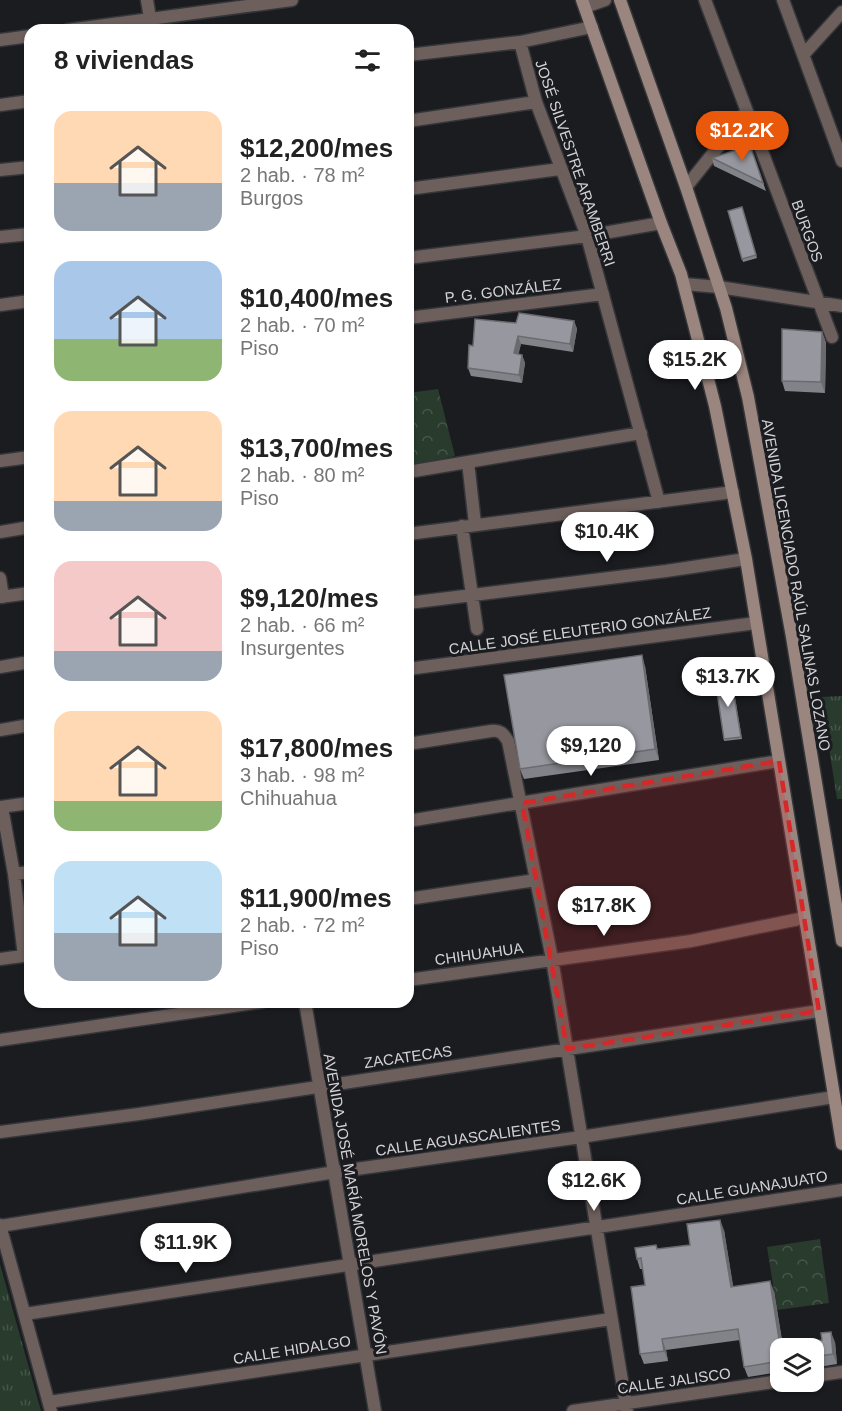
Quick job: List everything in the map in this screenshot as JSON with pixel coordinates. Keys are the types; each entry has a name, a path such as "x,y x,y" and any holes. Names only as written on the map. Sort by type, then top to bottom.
{"main road":[{"name":"AVENIDA LICENCIADO RAÚL SALINAS LOZANO","path":"620,0 728,313 748,397 792,637 842,941"},
{"path":"583,4 684,284 733,492 842,1144"}],"street":[{"path":"147,0 151,24 292,0"},
{"path":"583,4 605,0"},
{"name":"BURGOS","path":"705,0 831,337"},
{"path":"783,0 842,161"},
{"path":"804,54 842,12"},
{"path":"414,55 520,42 592,27"},
{"path":"0,40 24,37"},
{"name":"JOSÉ SILVESTRE ARAMBERRI","path":"520,42 536,102 587,236 660,502"},
{"path":"0,105 24,102"},
{"path":"414,120 536,102"},
{"path":"686,187 746,112"},
{"path":"0,170 24,168"},
{"path":"414,188 560,168"},
{"path":"414,257 587,236 661,223"},
{"path":"0,237 24,235"},
{"path":"684,284 719,287 842,306"},
{"name":"P. G. GONZÁLEZ","path":"414,317 603,294"},
{"path":"0,305 24,303"},
{"path":"414,471 641,433"},
{"path":"0,461 24,458"},
{"path":"468,462 469,525 477,630"},
{"path":"414,533 733,492"},
{"path":"0,532 24,528"},
{"path":"414,602 746,559"},
{"path":"0,578 1,597 24,594"},
{"name":"CALLE JOSÉ ELEUTERIO GONZÁLEZ","path":"414,668 756,623"},
{"path":"0,667 24,663"},
{"path":"0,730 24,726"},
{"path":"414,743 498,730 508,741 552,959 626,1407"},
{"path":"414,820 779,761"},
{"path":"24,803 1,807 24,937"},
{"path":"14,874 24,873"},
{"path":"414,898 536,880"},
{"name":"CHIHUAHUA","path":"414,979 691,941 804,918"},
{"path":"0,959 24,956"},
{"path":"0,1040 220,1008"},
{"name":"AVENIDA JOSÉ MARÍA MORELOS Y PAVÓN","path":"306,1008 375,1411"},
{"name":"ZACATECAS","path":"0,1132 139,1114 819,1011"},
{"name":"CALLE AGUASCALIENTES","path":"0,1225 834,1097"},
{"name":"CALLE GUANAJUATO","path":"25,1314 842,1190"},
{"path":"0,1225 50,1407"},
{"name":"CALLE HIDALGO","path":"50,1407 366,1354 611,1319"},
{"path":"824,1374 842,1372"},
{"name":"CALLE JALISCO","path":"573,1411 626,1407 770,1383"}],"highlighted area":[{"path":"779,761 819,1011 567,1049 522,803"}],"green space":[{"path":"438,389 455,456 414,465 414,392"},
{"path":"842,696 842,799 837,799 821,697"},
{"path":"820,1239 829,1303 777,1310 767,1247"},
{"path":"0,1264 41,1411 0,1411"}],"building":[{"path":"750,145 763,183 712,158"},
{"path":"742,207 756,255 742,259 728,211"},
{"path":"519,313 574,321 570,344 518,336 514,353 522,355 519,375 468,368 469,345 473,346 475,319 516,323"},
{"path":"782,329 822,332 821,382 782,381"},
{"path":"642,655 655,749 520,769 504,675"},
{"path":"731,677 741,737 724,739 715,679"},
{"path":"720,1220 731,1287 770,1281 779,1338 770,1338 770,1363 744,1367 738,1329 662,1339 664,1351 640,1354 631,1287 645,1285 641,1258 637,1259 635,1248 656,1245 657,1249 690,1245 687,1224"},
{"path":"831,1332 833,1354 824,1355 824,1338 822,1338 821,1333"}]}
